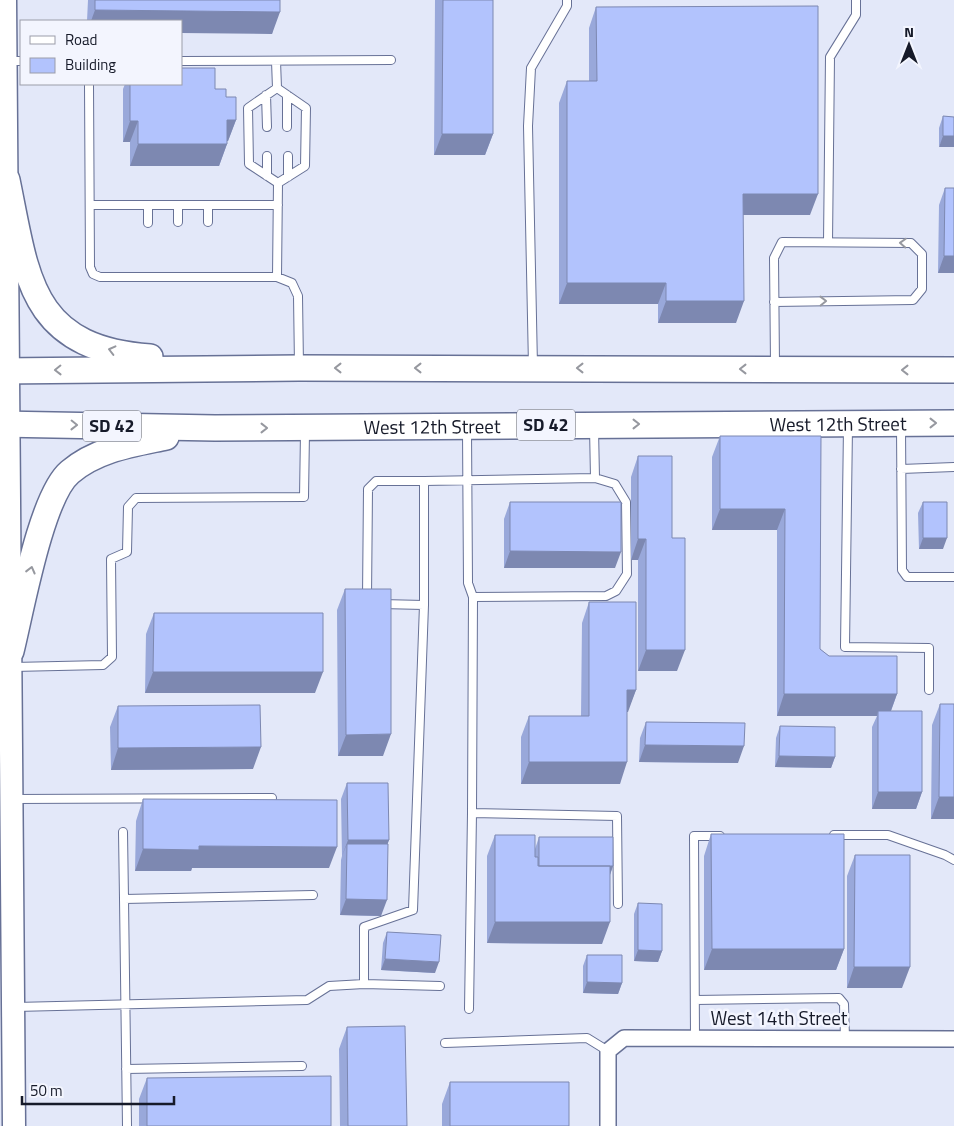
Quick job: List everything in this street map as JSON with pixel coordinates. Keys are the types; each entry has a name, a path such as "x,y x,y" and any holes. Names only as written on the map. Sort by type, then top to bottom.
{"main road":[{"path":"6,0 14,61 7,180 4,371 8,668 6,720 12,800 7,920 7,1007 14,1126"},
{"path":"7,180 30,282 39,302 53,320 66,331 101,348 144,356 299,368"},
{"path":"4,371 299,368 954,370"},
{"name":"West 12th Street","path":"4,424 305,428 594,424 954,423"},
{"path":"8,668 49,503 58,486 69,473 102,453 122,446 215,428"}],"street":[{"name":"West 14th Street","path":"608,1051 624,1038 954,1039"},
{"path":"608,1051 608,1126"}],"lane":[{"path":"534,368 528,126 530,68 567,6 567,0"},
{"path":"828,242 830,57 856,15 856,0"},
{"path":"182,61 391,60"},
{"path":"276,61 277,88 306,108 305,166 278,183"},
{"path":"89,85 90,267 93,274 100,277 148,274 277,277 292,283 298,296 299,368"},
{"path":"277,88 248,108 249,164 278,183"},
{"path":"266,95 267,127"},
{"path":"287,96 287,127"},
{"path":"267,156 267,176"},
{"path":"288,156 288,177"},
{"path":"277,277 278,183"},
{"path":"90,205 278,205"},
{"path":"148,205 148,222"},
{"path":"178,205 178,222"},
{"path":"208,205 208,222"},
{"path":"774,302 913,300 922,289 922,254 911,243 782,242 774,258 774,302 775,370"},
{"path":"848,423 846,647 929,648 928,690"},
{"path":"901,423 902,570 907,577 954,576"},
{"path":"594,424 595,478"},
{"path":"467,426 468,584 473,597 469,1009"},
{"path":"8,668 103,665 112,657 111,559 127,552 128,507 136,498 304,497 305,428"},
{"path":"902,469 954,467"},
{"path":"424,605 373,604 367,598 368,489 376,481 595,478 615,484 626,502 627,574 616,591 606,596 473,597"},
{"path":"364,984 364,927 413,910 424,605 424,481"},
{"path":"12,800 272,798"},
{"path":"472,813 617,816 618,904"},
{"path":"123,832 127,1126"},
{"path":"820,835 888,835 945,854 954,860"},
{"path":"695,1038 694,836 733,836"},
{"path":"124,899 313,895"},
{"path":"7,1007 307,1000 329,986 364,984 440,986"},
{"path":"695,1000 839,998 844,1004 845,1038"},
{"path":"445,1043 587,1038 608,1051"},
{"path":"126,1069 302,1066"}],"building":[{"path":"95,0 280,0 280,12 95,10"},
{"path":"443,0 493,0 493,134 442,134"},
{"path":"818,6 818,194 743,194 744,301 666,301 666,283 567,283 567,81 597,81 596,7"},
{"path":"182,68 215,68 215,89 226,89 226,97 236,97 236,120 227,120 227,144 138,144 138,121 130,121 130,85 182,85"},
{"path":"943,116 954,117 954,136 943,136"},
{"path":"945,188 954,188 954,256 944,256"},
{"path":"720,436 821,436 820,649 829,656 897,656 897,694 784,694 785,509 720,509"},
{"path":"638,456 672,456 672,538 685,538 685,650 646,650 646,539 638,539"},
{"path":"510,502 621,502 621,552 510,551"},
{"path":"923,502 947,502 947,538 923,538"},
{"path":"345,589 391,589 391,734 346,735"},
{"path":"589,602 636,602 636,690 627,690 627,762 529,762 529,716 589,716"},
{"path":"154,613 323,613 323,672 153,672"},
{"path":"940,704 954,704 954,797 939,797"},
{"path":"260,705 261,747 118,748 118,706"},
{"path":"878,711 922,711 922,792 878,792"},
{"path":"646,722 745,723 744,746 645,745"},
{"path":"780,726 835,727 835,757 779,756"},
{"path":"347,783 388,783 389,840 348,840"},
{"path":"143,799 337,800 337,847 199,846 199,850 143,849"},
{"path":"711,834 844,834 844,949 712,949"},
{"path":"495,835 535,835 535,857 538,857 538,866 610,866 610,922 495,922"},
{"path":"539,837 613,837 613,866 539,866"},
{"path":"347,844 388,844 387,900 346,899"},
{"path":"855,855 910,855 910,967 854,967"},
{"path":"638,903 662,904 662,951 638,950"},
{"path":"387,932 441,935 439,962 385,959"},
{"path":"587,955 622,955 622,983 587,982"},
{"path":"405,1026 407,1126 348,1126 347,1027"},
{"path":"331,1076 331,1126 147,1126 147,1078"},
{"path":"450,1082 569,1082 569,1126 450,1126"}]}
